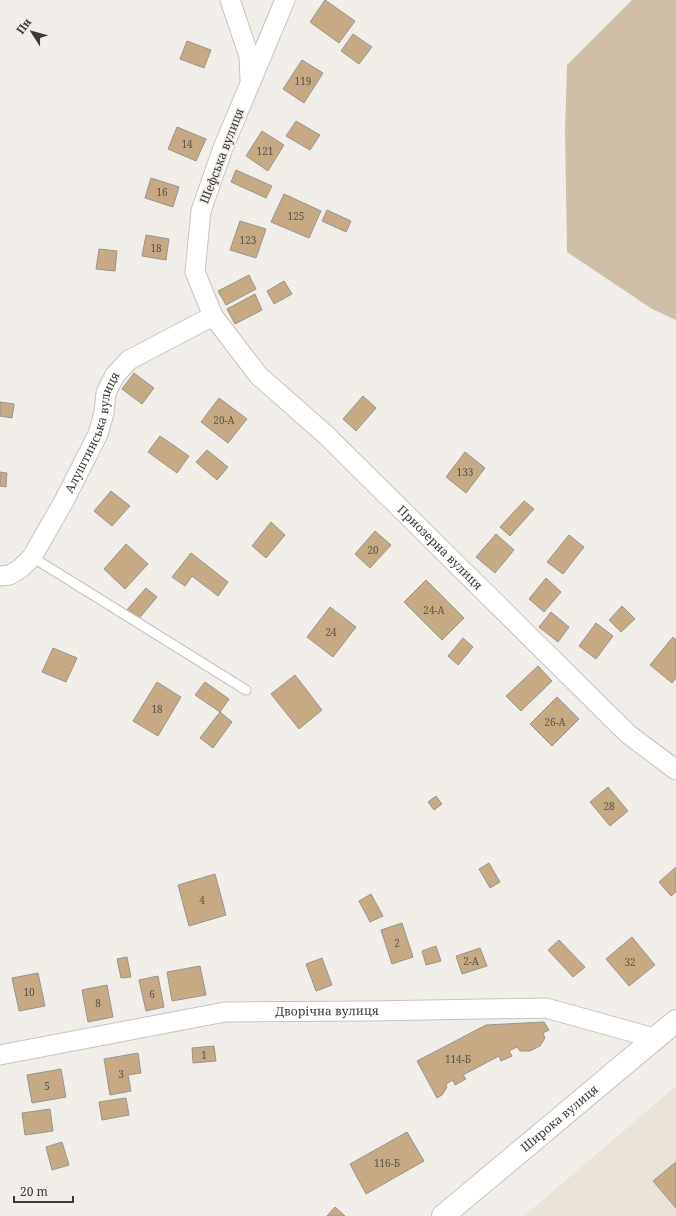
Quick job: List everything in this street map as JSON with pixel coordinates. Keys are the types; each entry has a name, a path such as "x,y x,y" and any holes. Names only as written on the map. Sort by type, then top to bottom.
{"main road":[{"name":"Широка вулиця","path":"443,1216 676,1021"}],"street":[{"path":"230,0 250,56 250,87"},
{"name":"Шефська вулиця","path":"213,316 196,272 201,211 223,148 250,87 285,0"},
{"name":"Алуштинська вулиця","path":"0,576 10,575 22,568 32,557 64,501 98,434 106,393 115,375 129,360 213,316"},
{"name":"Приозерна вулиця","path":"213,316 259,376 326,435 628,734 676,770"},
{"name":"Дворічна вулиця","path":"0,1055 225,1012 546,1008 654,1038"}],"lane":[{"path":"32,557 246,690"}],"shaded area":[{"path":"632,0 676,0 676,320 652,309 567,252 565,131 567,65"},
{"path":"676,1086 676,1216 524,1216"}],"building":[{"path":"325,0 355,21 339,43 310,22"},
{"path":"353,34 372,47 359,64 341,51"},
{"path":"187,41 211,50 204,68 180,59"},
{"path":"302,60 323,73 304,103 283,89"},
{"path":"296,121 320,135 310,150 286,136"},
{"path":"177,127 206,139 196,161 168,149"},
{"path":"262,131 284,145 268,171 246,156"},
{"path":"236,170 272,186 266,198 231,182"},
{"path":"151,178 179,187 173,207 145,198"},
{"path":"284,194 321,211 309,238 271,222"},
{"path":"327,210 351,221 346,232 322,221"},
{"path":"240,221 266,229 256,258 230,250"},
{"path":"146,235 169,239 166,260 142,256"},
{"path":"99,249 117,251 115,271 96,269"},
{"path":"249,275 256,289 226,305 218,291"},
{"path":"284,281 292,294 274,304 267,291"},
{"path":"255,294 262,310 235,324 227,309"},
{"path":"134,373 154,388 142,404 122,389"},
{"path":"363,396 376,408 356,431 343,419"},
{"path":"219,398 247,419 228,443 201,422"},
{"path":"0,402 14,404 12,418 0,416"},
{"path":"160,436 189,456 177,473 148,452"},
{"path":"207,450 228,467 217,480 196,462"},
{"path":"465,452 485,468 466,493 446,477"},
{"path":"0,472 7,473 6,487 0,486"},
{"path":"111,491 130,506 112,526 94,511"},
{"path":"524,501 534,509 510,536 500,527"},
{"path":"271,522 285,535 266,558 252,546"},
{"path":"375,531 391,545 370,568 355,554"},
{"path":"496,534 514,550 495,573 476,557"},
{"path":"569,535 584,547 563,574 547,562"},
{"path":"126,544 148,564 125,589 104,569"},
{"path":"191,553 228,582 218,596 192,576 185,586 172,577"},
{"path":"546,578 561,592 544,612 529,599"},
{"path":"426,580 464,618 442,640 404,602"},
{"path":"146,588 157,597 137,621 126,611"},
{"path":"622,606 635,619 621,632 609,620"},
{"path":"330,607 356,627 333,657 307,637"},
{"path":"551,612 569,627 558,642 539,627"},
{"path":"596,623 613,636 596,659 579,646"},
{"path":"673,637 676,640 676,678 672,683 650,665"},
{"path":"463,638 473,647 458,665 448,656"},
{"path":"53,648 77,658 66,682 42,672"},
{"path":"538,666 552,681 521,711 506,696"},
{"path":"295,675 322,710 299,729 271,694"},
{"path":"157,682 181,697 158,736 133,721"},
{"path":"205,682 229,699 220,712 195,695"},
{"path":"557,697 579,719 552,746 530,724"},
{"path":"220,712 232,722 213,748 200,738"},
{"path":"608,787 628,811 610,826 590,802"},
{"path":"436,796 442,804 434,810 428,802"},
{"path":"489,863 500,882 490,888 479,869"},
{"path":"676,867 676,892 671,896 659,882"},
{"path":"215,874 226,915 189,926 178,885"},
{"path":"371,894 383,916 370,922 359,901"},
{"path":"402,923 413,957 392,964 381,930"},
{"path":"632,937 655,965 629,986 606,959"},
{"path":"559,940 585,967 573,977 548,950"},
{"path":"436,946 441,961 426,965 422,951"},
{"path":"480,948 487,966 462,974 456,956"},
{"path":"127,957 131,977 121,978 117,959"},
{"path":"322,958 332,985 316,991 306,964"},
{"path":"200,966 206,995 172,1001 167,972"},
{"path":"38,973 45,1006 19,1011 12,978"},
{"path":"158,976 164,1007 146,1011 139,980"},
{"path":"107,985 113,1017 88,1022 82,990"},
{"path":"544,1022 549,1030 543,1033 545,1038 540,1046 530,1051 520,1051 517,1047 509,1051 512,1056 501,1061 499,1056 463,1075 466,1079 455,1085 453,1080 446,1084 447,1087 442,1095 437,1098 417,1061 486,1025"},
{"path":"214,1046 216,1061 193,1063 192,1048"},
{"path":"138,1053 141,1073 128,1075 131,1091 110,1095 104,1059"},
{"path":"61,1069 66,1097 32,1103 27,1075"},
{"path":"126,1098 129,1115 102,1120 99,1102"},
{"path":"50,1109 53,1131 25,1135 22,1113"},
{"path":"407,1132 424,1161 366,1194 350,1164"},
{"path":"62,1142 69,1165 52,1170 46,1147"},
{"path":"676,1162 676,1208 653,1181"},
{"path":"335,1207 345,1216 327,1216"}]}
